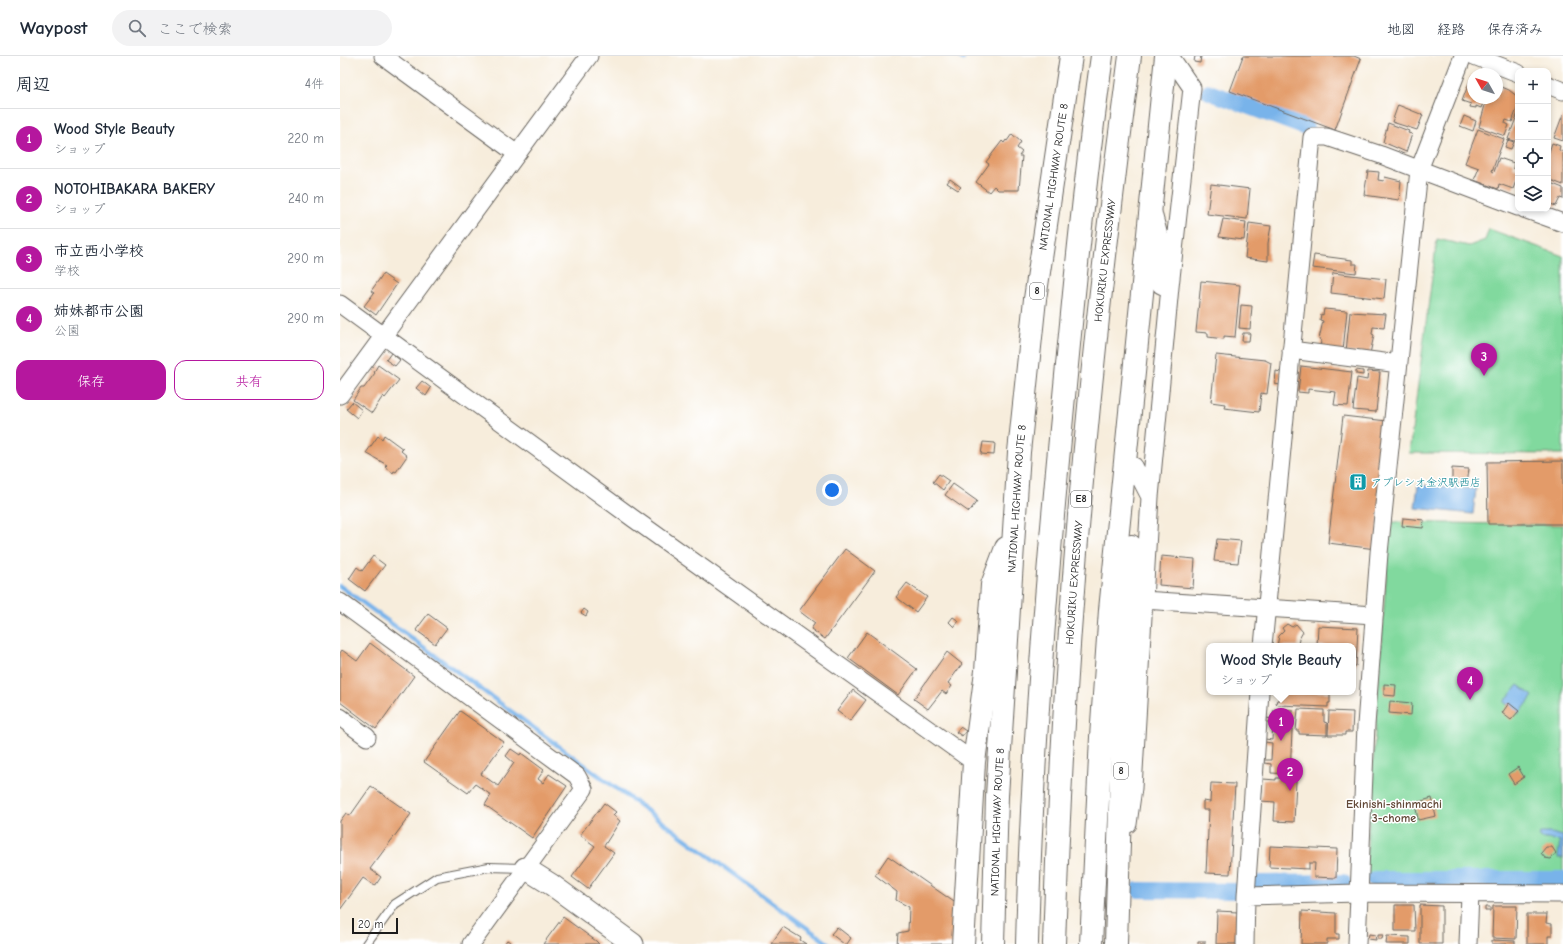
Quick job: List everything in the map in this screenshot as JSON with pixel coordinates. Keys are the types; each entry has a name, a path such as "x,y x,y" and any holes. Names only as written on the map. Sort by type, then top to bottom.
{"highway":[{"name":"NATIONAL HIGHWAY ROUTE 8","path":"994,944 997,796 1019,452 1035,299 1071,56"},
{"name":"E8","path":"1027,944 1037,734 1050,539 1070,327 1102,56"},
{"name":"HOKURIKU EXPRESSWAY","path":"1054,944 1063,737 1077,545 1097,331 1130,56"},
{"name":"8","path":"1091,944 1101,737 1110,610 1152,209 1166,56"},
{"name":"8","path":"1116,944 1125,639 1133,520 1134,466 1130,409"},
{"name":"8","path":"962,944 974,762 986,671 992,585 1014,528"}],"street":[{"path":"383,56 517,154"},
{"path":"340,395 589,56"},
{"path":"1118,886 1133,788 1150,497 1170,287 1192,88 1170,56"},
{"path":"1357,944 1366,725 1374,615 1419,170 1463,56"},
{"path":"1474,56 1515,72"},
{"path":"1551,86 1563,91"},
{"path":"1263,643 1265,607 1312,136 1327,136 1515,206"},
{"path":"1152,209 1160,236 1161,285 1170,287"},
{"path":"1532,212 1563,224"},
{"path":"340,304 634,519 974,762"},
{"path":"1291,350 1399,364"},
{"path":"1134,466 1150,497"},
{"path":"1143,600 1374,615"},
{"path":"340,602 577,776 584,789 471,944"},
{"path":"1245,944 1246,896 1260,695"},
{"path":"340,717 367,736"},
{"path":"525,868 552,885 633,944"},
{"path":"1246,896 1358,893 1563,894"},
{"path":"1468,944 1470,894"}],"lane":[{"path":"366,944 395,904 437,877 489,867 525,868"}],"green space":[{"path":"1489,229 1563,256 1563,454 1409,453 1437,239 1469,246 1485,240"},
{"path":"1390,522 1563,525 1563,876 1365,876"}],"water":[{"path":"1418,485 1476,489 1473,514 1415,508"},
{"path":"1518,685 1533,696 1519,714 1504,702"},
{"path":"1540,833 1551,833 1563,836 1563,858 1558,858 1560,841 1539,838"}],"building":[{"path":"1195,56 1201,56 1200,63 1194,62"},
{"path":"1243,56 1354,56 1361,59 1335,130 1230,91"},
{"path":"1503,87 1515,95 1515,114 1512,122 1506,120 1505,123 1509,125 1505,136 1479,127 1485,104 1503,104"},
{"path":"1467,88 1467,103 1462,101"},
{"path":"1471,104 1483,104 1481,108 1476,106 1476,108 1470,107"},
{"path":"1398,105 1423,115 1417,130 1392,122"},
{"path":"1563,114 1563,141 1554,138"},
{"path":"1464,116 1476,121 1473,131 1460,126"},
{"path":"1515,121 1515,141 1508,139"},
{"path":"1388,123 1409,131 1408,133 1412,134 1406,152 1383,142"},
{"path":"1478,129 1504,139 1492,171 1494,172 1499,158 1514,163 1513,168 1515,169 1515,184 1513,189 1499,184 1498,189 1474,180 1479,168 1465,163"},
{"path":"1012,134 1021,142 1017,148 1022,152 1019,156 1022,156 1019,190 998,190 994,186 989,192 976,182 989,164 986,162 1002,141 1004,143 1006,140 1007,141"},
{"path":"1508,140 1514,142 1511,149 1505,147"},
{"path":"1552,143 1560,146 1559,150 1563,152 1563,185 1551,180"},
{"path":"1368,171 1379,172 1378,180 1384,181 1385,177 1401,181 1399,200 1364,195"},
{"path":"950,179 961,187 958,190 947,183"},
{"path":"1551,183 1563,188 1563,199 1560,198 1556,206 1551,204"},
{"path":"1211,184 1250,189 1247,219 1207,214"},
{"path":"1223,219 1246,222 1244,240 1219,237"},
{"path":"1249,223 1271,226 1268,243 1268,261 1245,258"},
{"path":"1314,255 1352,260 1352,264 1357,264 1356,273 1312,268"},
{"path":"1333,273 1386,279 1384,299 1331,293"},
{"path":"383,274 397,284 376,315 364,306 374,293 371,291"},
{"path":"1201,281 1240,285 1235,337 1224,336 1224,339 1208,337 1208,333 1196,332"},
{"path":"1241,305 1252,306 1250,329 1239,328"},
{"path":"1324,309 1347,311 1343,351 1320,349 1321,340 1319,339 1323,321 1320,320"},
{"path":"1350,312 1386,314 1384,328 1373,327 1372,334 1374,335 1370,354 1346,352"},
{"path":"1243,333 1250,333 1249,341 1242,341"},
{"path":"391,353 400,360 395,366 386,360"},
{"path":"1216,355 1265,360 1271,363 1267,394 1261,393 1259,412 1224,408 1225,404 1211,402"},
{"path":"378,365 399,380 385,398 383,396 372,413 353,400 361,388 364,388 375,373 374,372"},
{"path":"1301,366 1352,372 1348,406 1334,405 1336,392 1308,389 1308,393 1298,392"},
{"path":"1356,370 1363,371 1363,375 1356,374"},
{"path":"1276,371 1281,372 1280,385 1275,384"},
{"path":"1368,371 1380,372 1376,412 1353,410 1357,378 1367,380"},
{"path":"422,381 431,388 426,396 416,388"},
{"path":"352,402 362,410 357,418 346,409"},
{"name":"アプレシオ金沢駅西店","path":"1343,416 1387,421 1376,549 1328,543"},
{"path":"384,435 403,449 401,451 407,456 396,472 394,471 393,473 385,467 387,465 366,453 378,436 382,439"},
{"path":"983,442 995,443 994,455 981,454"},
{"path":"1563,461 1563,524 1488,524 1487,462"},
{"path":"1452,468 1469,469 1467,485 1455,482 1456,480 1452,480"},
{"path":"939,474 949,481 943,490 933,482"},
{"path":"953,484 977,501 969,512 945,495"},
{"path":"1403,518 1424,520 1423,528 1402,526"},
{"path":"1217,539 1241,541 1238,563 1214,561"},
{"path":"845,549 875,571 825,639 811,629 815,623 799,611"},
{"path":"373,556 385,565 365,591 349,579 357,567 362,571"},
{"path":"1161,556 1195,559 1193,588 1159,585"},
{"path":"907,583 927,597 916,612 896,597"},
{"path":"584,609 588,612 586,616 581,613"},
{"path":"428,614 447,628 435,644 416,630"},
{"path":"953,617 959,621 954,627 949,622"},
{"path":"1287,624 1292,627 1296,624 1303,632 1298,643 1278,643 1279,636 1284,631 1282,628"},
{"path":"1318,626 1358,628 1356,666 1356,643 1317,643"},
{"path":"867,632 917,669 898,695 848,658"},
{"path":"370,643 414,676 376,729 340,702 340,653 342,650 357,661"},
{"path":"947,652 962,664 948,683 952,686 946,694 942,691 928,709 914,699"},
{"path":"1384,684 1396,685 1395,696 1384,695"},
{"path":"853,690 866,700 850,721 837,711"},
{"path":"1279,695 1330,695 1330,703 1328,703 1328,707 1278,705 1276,703 1277,700 1279,700"},
{"path":"1390,701 1412,703 1411,715 1389,713"},
{"path":"1509,703 1519,711 1511,720 1502,713"},
{"path":"1274,709 1293,710 1290,774 1271,773 1271,764 1264,763 1264,760 1271,760 1272,743 1265,742 1265,739 1272,740 1273,722 1266,722 1266,718 1273,719"},
{"path":"1298,709 1324,710 1324,722 1327,723 1327,735 1299,734 1299,731 1296,731"},
{"path":"460,711 504,742 481,774 498,786 514,763 506,756 511,749 520,755 521,753 544,770 538,779 543,783 549,774 567,786 532,838 485,805 491,795 475,784 468,793 424,762"},
{"path":"1329,711 1353,712 1352,732 1345,732 1345,735 1328,735"},
{"path":"960,727 966,731 962,736 956,732"},
{"path":"1518,767 1524,777 1514,784 1508,774"},
{"path":"1276,778 1292,778 1292,781 1296,781 1294,822 1274,821 1275,802 1261,801 1263,779 1276,780"},
{"path":"1211,783 1235,784 1230,874 1206,873 1209,810 1203,810 1203,801 1210,802"},
{"path":"371,786 411,814 370,869 381,877 375,886 363,878 340,910 340,821 346,813 350,816"},
{"path":"1432,798 1436,816 1418,820 1415,803"},
{"path":"604,803 616,812 613,815 620,821 604,846 614,853 588,889 572,877 595,846 580,835"},
{"path":"1270,846 1337,849 1336,878 1314,877 1315,863 1309,863 1309,869 1269,867"},
{"path":"1546,847 1552,847 1556,853 1551,859 1545,858 1541,853"},
{"path":"888,856 957,904 955,944 897,944 898,933 908,931 909,907 896,900 897,892 875,875"},
{"path":"1395,905 1414,905 1415,931 1395,931"},
{"path":"1420,905 1442,906 1442,944 1420,944"},
{"path":"1493,906 1517,906 1516,939 1492,938"},
{"path":"1485,907 1490,907 1490,911 1485,911"},
{"path":"1217,911 1238,912 1236,944 1216,944"},
{"path":"1302,911 1336,913 1336,934 1339,934 1339,939 1327,939 1327,944 1301,944"},
{"path":"1527,914 1547,914 1546,923 1552,924 1552,936 1548,936 1548,944 1527,944"},
{"path":"563,917 596,941 599,944 543,944"},
{"path":"783,927 801,938 800,940 806,944 771,944"},
{"path":"837,927 851,938 847,944 844,944 831,934"},
{"path":"1369,934 1375,935 1376,940 1368,939"},
{"path":"1378,935 1383,935 1382,939 1378,939"},
{"path":"1387,936 1410,937 1410,944 1386,944"},
{"path":"507,940 513,944 504,944"},
{"path":"1492,940 1515,941 1515,944 1492,944"},
{"path":"1198,941 1205,941 1205,944 1198,944"}],"waterway":[{"path":"958,56 963,59"},
{"path":"1209,92 1306,128"},
{"path":"340,586 829,944"},
{"path":"1374,879 1563,879"},
{"path":"1259,883 1343,882"},
{"path":"1138,890 1241,891"}],"place":[{"name":"市立西小学校","path":"1484,376"},
{"name":"アプレシオ金沢駅西店","path":"1358,482"},
{"name":"姉妹都市公園","path":"1470,700"},
{"name":"Wood Style Beauty","path":"1281,741"},
{"name":"NOTOHIBAKARA BAKERY","path":"1290,791"}],"district":[{"name":"Ekinishi-shinmachi 3-chome","path":"1394,811"}]}
